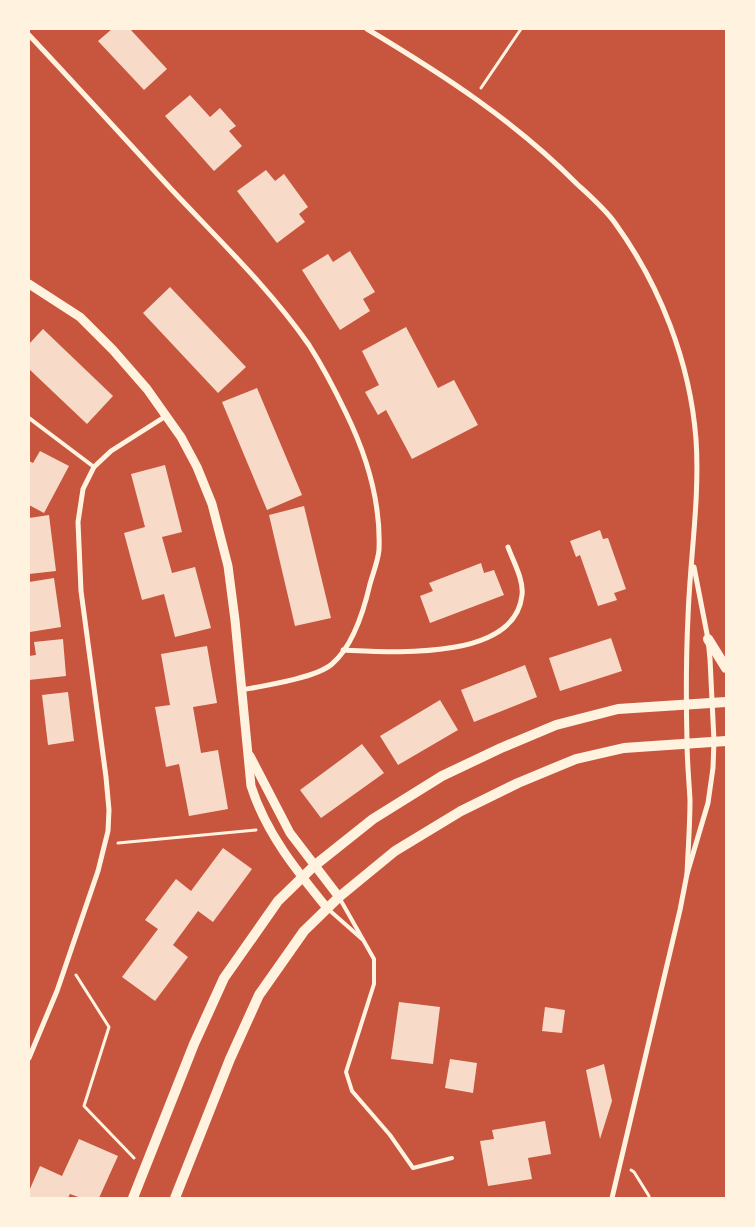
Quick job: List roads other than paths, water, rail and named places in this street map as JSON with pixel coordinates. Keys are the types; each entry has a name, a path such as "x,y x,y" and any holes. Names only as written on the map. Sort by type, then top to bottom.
{"main road":[{"path":"708,639 726,668"},
{"path":"133,1198 194,1044 224,978 278,901 314,866 373,818 442,776 556,725 618,709 726,702"},
{"path":"175,1198 230,1059 259,995 304,931 338,897 395,851 461,811 518,783 576,759 624,748 726,741"}],"street":[{"path":"366,29 411,55 475,97 555,161 614,221 632,248 655,291 672,331 684,368 696,440 696,489 688,614 686,705 690,800 687,874"},
{"path":"29,35 237,258 275,302 309,346 333,387 356,434 369,472 379,514 379,553 361,619 343,650 331,665 314,672 291,680 241,690"},
{"path":"29,284 80,317 113,350 147,388 181,437 197,467 212,504 228,566 251,786 258,808 269,829 302,877 327,908"},
{"path":"29,1058 57,991 98,871 108,831 107,786 81,591 78,522 84,489 94,467 111,451 166,416"},
{"path":"343,650 416,652 481,640 505,627 520,608 522,592 508,547"},
{"path":"612,1198 687,874 708,803 713,768 714,741 708,639 693,559"},
{"path":"248,750 290,833 338,897"}],"lane":[{"path":"29,418 94,467"},
{"path":"338,897 374,959 374,984 346,1072 352,1092 390,1135 413,1168 452,1158"},
{"path":"327,908 365,942"}]}
